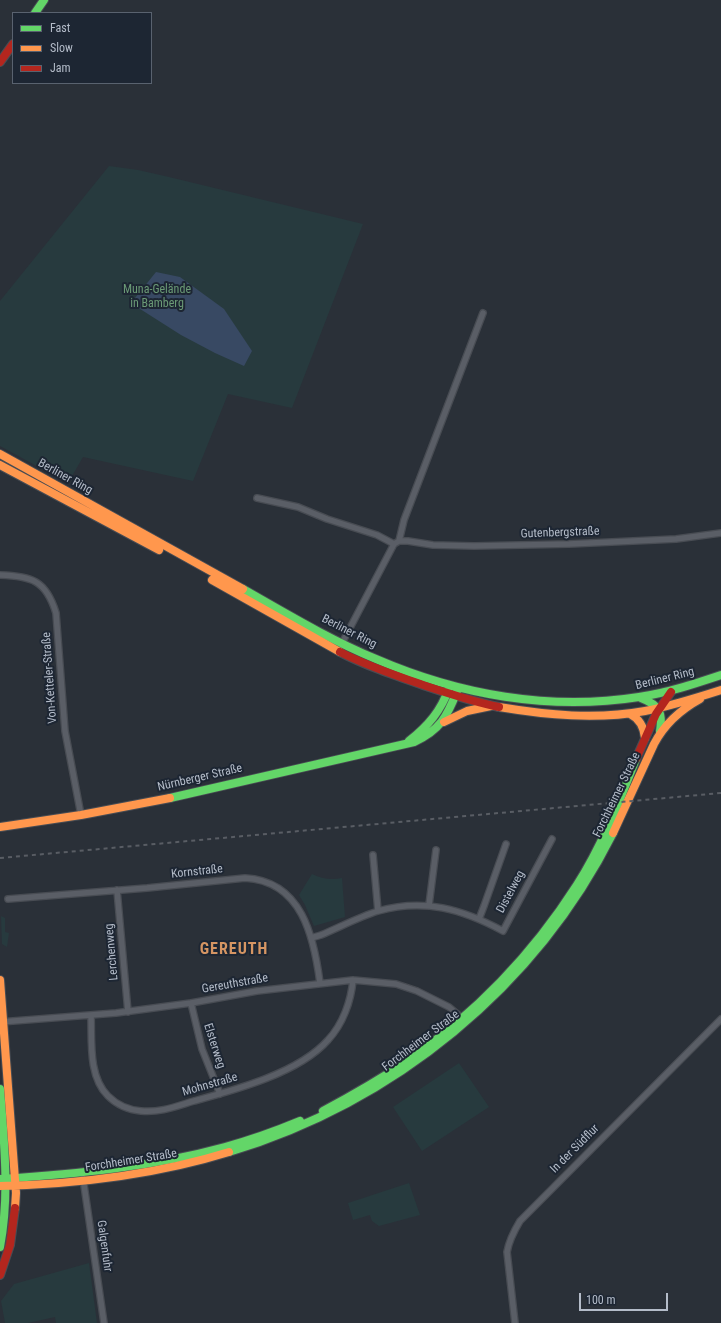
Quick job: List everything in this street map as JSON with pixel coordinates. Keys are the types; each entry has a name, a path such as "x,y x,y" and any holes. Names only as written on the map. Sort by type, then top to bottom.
{"street":[{"path":"36,12 44,0"},
{"path":"0,62 12,45"},
{"path":"340,646 397,543 404,520 483,313"},
{"name":"Berliner Ring","path":"0,454 225,580 340,646 366,664 451,695 492,706 551,716 600,716 630,714 673,705 721,690"},
{"name":"Berliner Ring","path":"1,466 340,646 395,668 454,686 498,697 551,702 598,702 641,698 670,692 721,675"},
{"name":"Gutenbergstraße","path":"257,498 294,506 397,543 408,541 433,545 496,546 676,538 721,533"},
{"name":"Von-Ketteler-Straße","path":"0,575 22,576 37,582 46,590 52,600 56,613 65,731 80,814"},
{"path":"451,695 454,686"},
{"name":"Forchheimer Straße","path":"83,1176 202,1153 264,1135 305,1119 360,1091 430,1045 494,988 531,947 577,885 608,826 654,716 670,692"},
{"name":"Nürnberger Straße","path":"404,744 431,723 451,695"},
{"name":"Nürnberger Straße","path":"0,827 173,797 423,739 444,722 451,695"},
{"name":"Forchheimer Straße","path":"3,1182 142,1173 205,1160 286,1133 327,1115 365,1095 398,1074 438,1046 482,1009 537,950 571,905 602,854 660,734 670,720 705,696"},
{"path":"641,698 651,702 658,708 662,717 660,734"},
{"path":"444,722 461,712 474,708 492,706"},
{"path":"630,714 639,719 642,724 645,740"},
{"name":"Distelweg","path":"311,938 378,911 408,906 429,905 454,910 479,919 502,931 552,839"},
{"name":"Distelweg","path":"479,919 506,844"},
{"path":"429,905 436,850"},
{"path":"373,856 378,911"},
{"name":"Kornstraße","path":"8,899 245,878 258,880 283,892 296,904 311,938 317,959 320,983"},
{"name":"Lerchenweg","path":"117,890 128,1012"},
{"path":"0,980 2,1022 16,1182 15,1220 10,1244 0,1275"},
{"name":"Gereuthstraße","path":"2,1022 128,1012 191,1003 256,991 353,980 396,984 417,991 449,1007 462,1018"},
{"name":"Mohnstraße","path":"91,1015 92,1057 95,1074 108,1097 120,1105 132,1109 142,1111 164,1110 263,1080 301,1062 328,1041 336,1030 343,1018 349,1000 353,980"},
{"name":"Elsterweg","path":"191,1003 202,1049 220,1094"},
{"name":"In der Südflur","path":"515,1323 507,1252 511,1237 520,1221 721,1019"},
{"path":"0,1089 3,1182 6,1210 0,1247"},
{"name":"Galgenfuhr","path":"83,1176 104,1323"}],"green space":[{"name":"Muna-Gelände in Bamberg","path":"109,166 138,170 169,177 363,224 292,408 228,394 193,481 83,457 68,483 0,446 0,301"},
{"path":"312,874 327,879 342,878 345,917 314,926 299,895"},
{"path":"1,916 5,918 5,932 9,933 7,947 2,944"},
{"path":"459,1063 489,1107 422,1151 393,1107"},
{"path":"409,1183 420,1215 379,1226 372,1221 370,1215 353,1220 348,1203"},
{"path":"89,1263 97,1323 56,1323 55,1317 28,1323 5,1323 1,1301 14,1284"}],"water":[{"path":"156,272 180,277 224,309 252,351 244,366 181,335 137,307 135,298"}],"railway":[{"path":"0,858 721,793"}],"traffic: fast":[{"path":"36,12 44,0"},
{"path":"243,589 325,635 359,652 407,672 472,691 505,697 539,701 606,701 660,693 721,675"},
{"path":"409,741 433,718 442,704 449,688"},
{"path":"170,798 414,742 430,733 442,722 457,691"},
{"path":"641,698 652,703 658,710 661,719 660,731"},
{"path":"323,1111 386,1075 431,1044 478,1004 521,959 560,910 586,870 610,824 636,759"},
{"path":"229,1152 290,1130 348,1103 402,1070 454,1032 501,989 543,941 581,889 613,833"},
{"path":"0,1089 5,1168 5,1207 0,1247"},
{"path":"0,1179 114,1169 170,1160 235,1144 300,1121"}],"traffic: slow":[{"path":"0,454 243,589"},
{"path":"0,465 159,550"},
{"path":"212,580 340,652"},
{"path":"499,707 553,714 590,716 627,714 683,702 721,690"},
{"path":"613,833 658,736 668,723 700,699"},
{"path":"444,722 467,711 491,706"},
{"path":"630,714 641,724 644,730 645,738"},
{"path":"0,827 81,815 170,798"},
{"path":"0,980 16,1193 15,1208"},
{"path":"0,1186 58,1183 116,1177 173,1167 229,1152"}],"traffic: jam":[{"path":"0,62 12,45"},
{"path":"340,652 371,666 415,682 462,698 499,707"},
{"path":"636,759 656,714 671,692"},
{"path":"0,1275 10,1245 15,1208"}],"district":[{"name":"GEREUTH","path":"234,950"}]}
